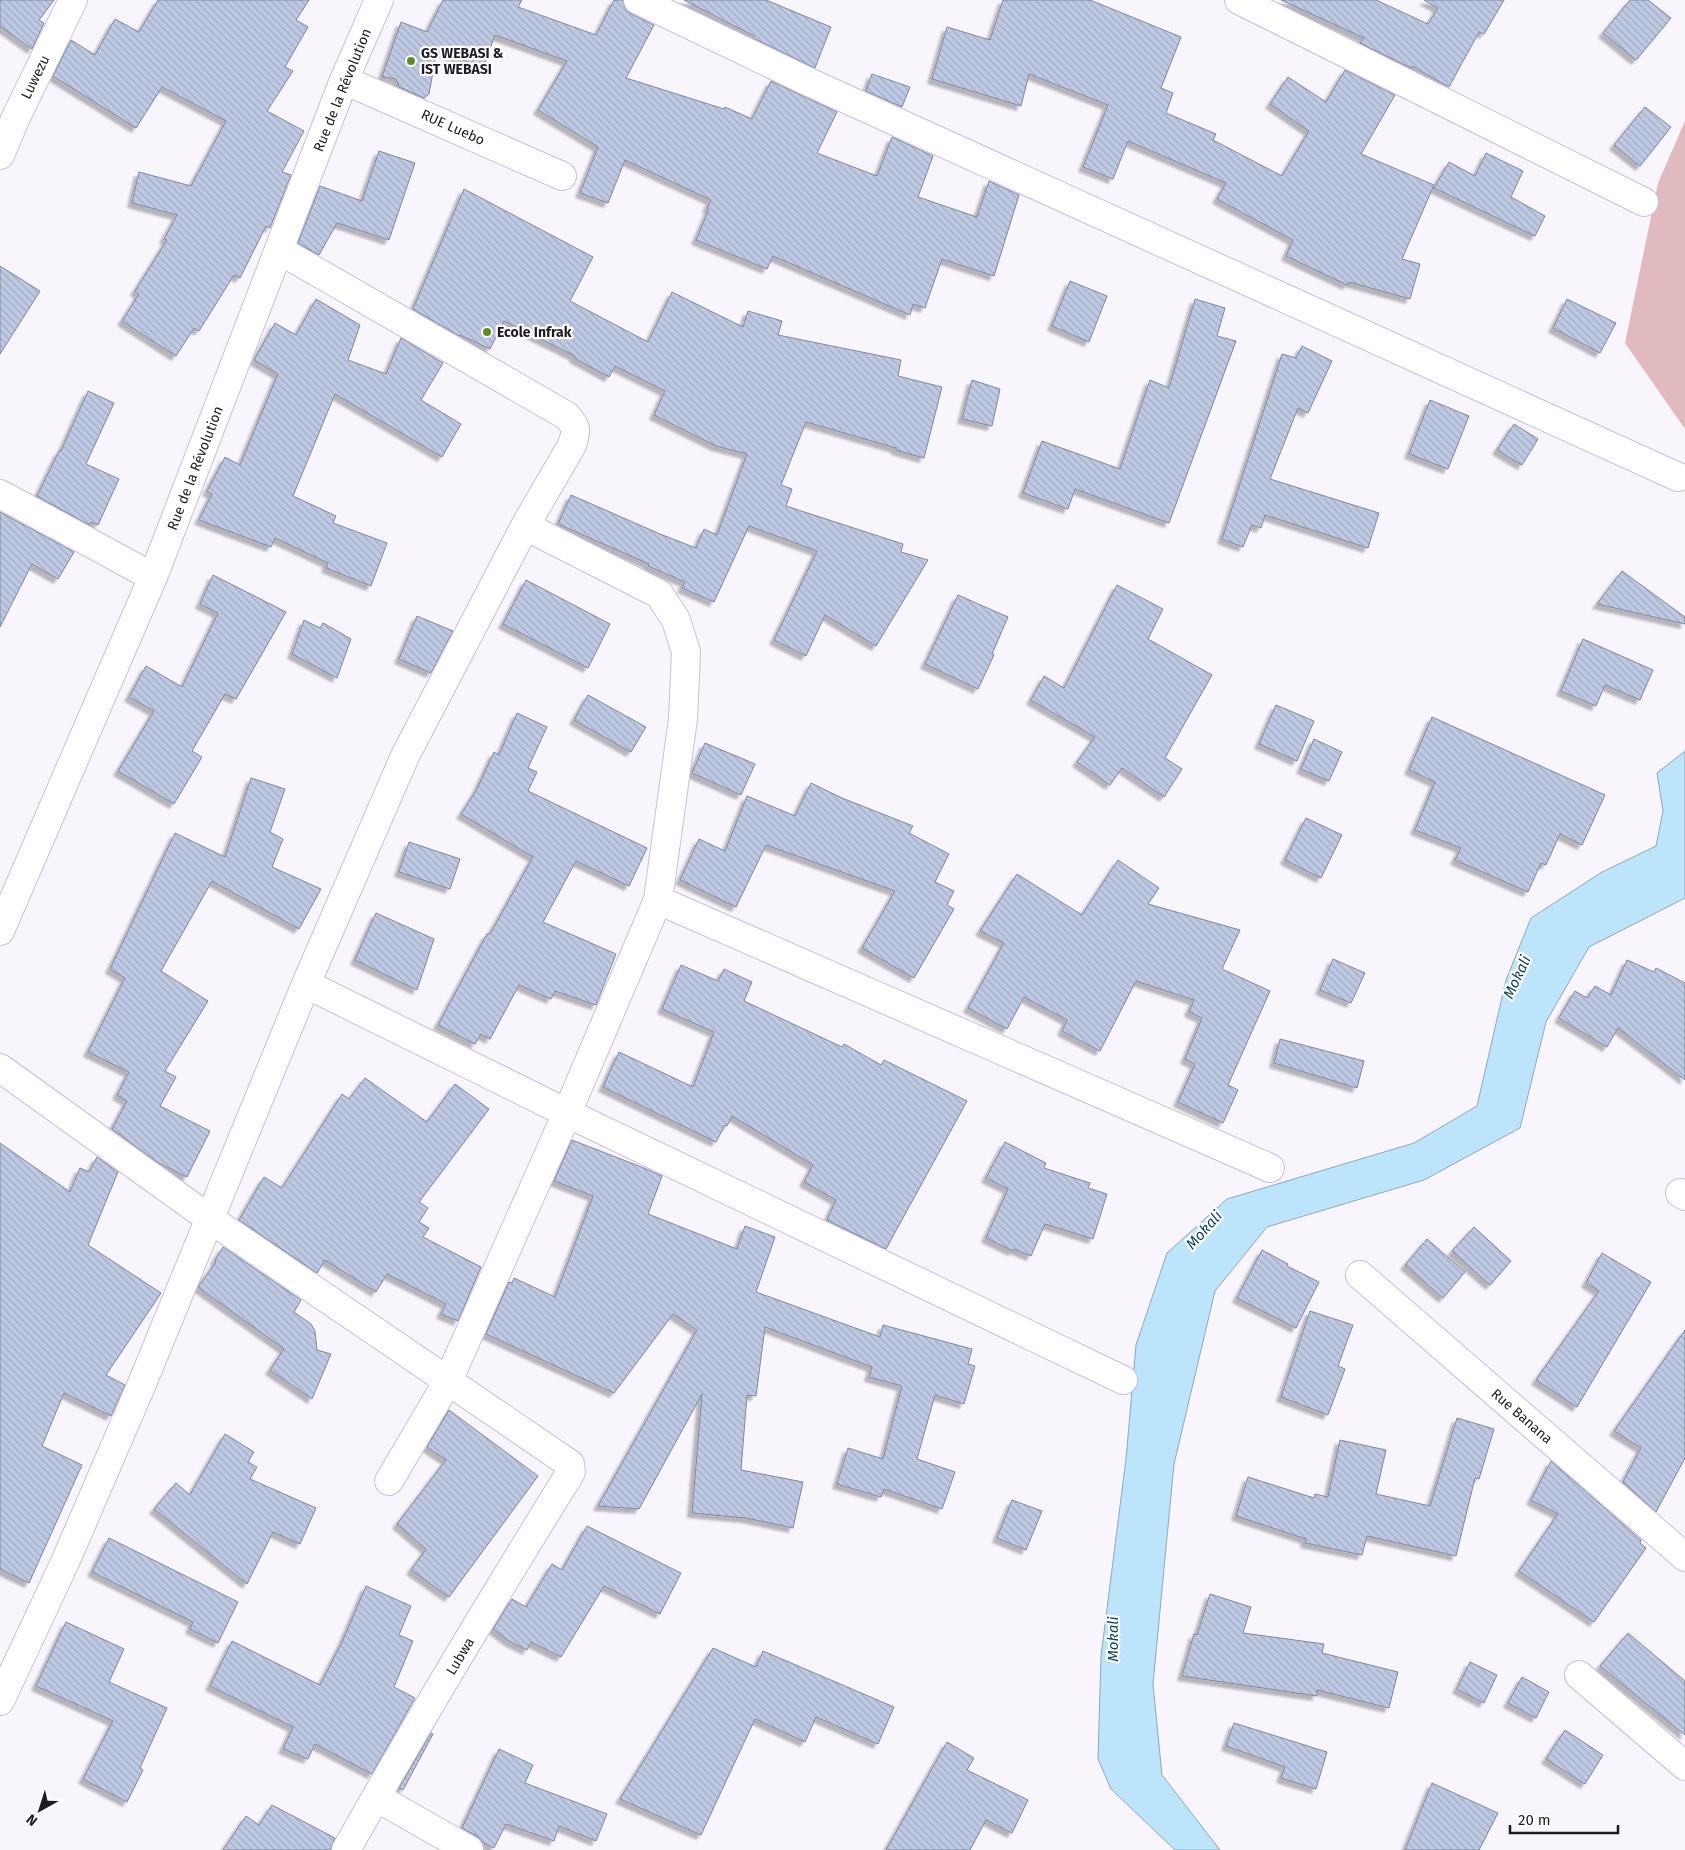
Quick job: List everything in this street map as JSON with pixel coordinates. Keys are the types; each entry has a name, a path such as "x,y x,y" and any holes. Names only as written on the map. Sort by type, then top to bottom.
{"street":[{"name":"Luwezu","path":"0,155 73,0"},
{"name":"Rue de la Révolution","path":"0,930 153,577 344,80 379,0"},
{"path":"638,0 838,95 1678,477"},
{"path":"1239,0 1644,202"},
{"name":"RUE Luebo","path":"344,80 562,176"},
{"path":"0,1701 66,1560 210,1219 306,984 405,756 526,526 572,445 576,432 574,425 567,416 280,250"},
{"path":"0,494 153,577"},
{"path":"389,1481 448,1381 567,1113 658,900 683,719 686,652 676,620 659,594 526,526"},
{"path":"658,900 1270,1168"},
{"path":"306,984 567,1113 1123,1380"},
{"path":"0,1068 210,1219 448,1381"},
{"name":"Rue Banana","path":"1360,1275 1685,1557"},
{"name":"Lubwa","path":"346,1850 376,1796 526,1544 572,1472 570,1464 448,1381"},
{"path":"1579,1675 1685,1766"},
{"path":"376,1796 469,1850"}],"shaded area":[{"path":"1685,121 1685,429 1625,343 1658,183"}],"water":[{"name":"Mokali","path":"1685,751 1685,898 1589,947 1546,1022 1520,1128 1424,1180 1267,1227 1215,1291 1174,1464 1153,1684 1162,1775 1220,1850 1175,1850 1111,1789 1098,1759 1101,1656 1126,1459 1136,1345 1167,1253 1227,1199 1414,1143 1477,1106 1506,980 1531,918 1602,872 1656,846 1663,811 1657,773"}],"building":[{"path":"0,0 54,0 39,20 44,23 32,49 0,26"},
{"path":"158,0 309,0 296,20 308,27 285,67 293,71 267,111 304,131 282,172 291,175 270,228 266,226 240,278 234,275 199,331 194,328 176,356 122,321 139,294 135,291 167,240 164,239 177,215 132,203 139,172 191,186 226,121 162,87 136,128 53,76 71,40 95,55 115,19 139,32"},
{"path":"443,0 522,0 518,7 596,35 614,0 623,0 625,8 631,14 654,25 626,78 724,109 725,107 752,119 771,81 837,112 817,153 877,176 892,137 933,156 918,197 977,217 989,181 1019,195 994,276 942,259 925,308 913,304 910,315 773,256 767,269 696,240 711,200 625,160 608,203 580,193 598,147 538,110 567,61 495,35 483,68 437,50 429,94 424,98 399,87 396,79 382,77 401,22 427,32"},
{"path":"684,0 766,0 831,27 815,68 753,38 754,36"},
{"path":"1003,0 1090,0 1181,37 1161,88 1173,93 1166,113 1216,134 1213,140 1282,176 1309,131 1270,104 1288,77 1326,102 1345,70 1395,95 1361,154 1434,185 1402,259 1420,264 1410,299 1349,282 1347,285 1286,256 1293,240 1217,199 1226,183 1128,141 1113,179 1083,167 1108,105 1029,74 1021,106 932,79 947,27 990,40"},
{"path":"1281,0 1376,0 1428,24 1438,8 1424,0 1504,0 1484,34 1479,32 1449,87 1412,66 1411,68 1360,43 1364,38"},
{"path":"1630,0 1648,0 1671,18 1636,60 1603,33"},
{"path":"872,74 910,87 902,107 866,91"},
{"path":"1645,107 1671,127 1640,166 1614,145"},
{"path":"379,151 415,163 389,240 337,223 319,255 298,243 320,186 362,201"},
{"path":"1486,153 1523,171 1511,197 1545,216 1535,236 1434,188 1449,162 1475,176"},
{"path":"464,189 593,257 570,301 648,342 672,292 743,327 748,311 782,321 778,335 901,360 898,376 942,387 924,458 806,422 781,485 792,489 786,506 903,544 901,552 928,560 876,646 825,615 806,656 774,640 817,551 749,526 714,602 682,588 685,582 648,566 649,564 558,524 571,495 696,548 704,529 717,535 747,454 716,446 654,415 665,391 615,366 609,377 574,358 575,356 504,321 490,349 459,336 413,309"},
{"path":"0,266 40,291 0,354"},
{"path":"1070,281 1107,296 1089,342 1052,326"},
{"path":"316,299 360,325 348,360 386,374 401,338 443,363 421,400 461,424 442,457 335,394 293,496 336,516 333,523 387,543 371,586 326,568 328,563 275,538 271,547 199,520 212,494 207,491 225,457 240,465 278,374 254,360 275,323 296,335"},
{"path":"1195,299 1225,308 1217,336 1236,341 1169,523 1075,489 1068,509 1023,493 1042,441 1120,469 1150,380 1169,388"},
{"path":"1567,299 1616,323 1600,353 1553,328"},
{"path":"1302,346 1332,361 1308,413 1298,408 1270,479 1379,513 1368,548 1265,515 1261,528 1252,525 1243,547 1222,539 1282,354 1296,358"},
{"path":"972,380 1000,389 992,426 962,419"},
{"path":"88,391 114,403 86,464 119,479 98,525 91,522 89,525 37,496 59,451 61,451"},
{"path":"1430,400 1469,416 1448,469 1409,454"},
{"path":"1514,424 1538,439 1522,465 1497,450"},
{"path":"0,512 74,552 58,579 32,564 0,627"},
{"path":"1622,571 1685,617 1685,624 1597,604"},
{"path":"213,575 286,612 236,699 225,694 192,751 202,757 174,804 118,771 154,711 129,697 146,666 182,687 218,613 200,604"},
{"path":"526,580 610,624 588,668 503,624"},
{"path":"1117,585 1163,609 1148,639 1212,675 1165,758 1182,769 1164,797 1122,768 1110,785 1077,762 1095,737 1031,700 1044,676 1064,688"},
{"path":"958,595 1008,617 992,654 994,655 978,689 925,664"},
{"path":"417,616 453,631 431,673 399,659"},
{"path":"304,620 320,628 323,623 351,639 337,678 292,654"},
{"path":"1583,639 1653,670 1640,700 1605,685 1596,706 1561,691"},
{"path":"588,695 646,727 631,752 574,720"},
{"path":"1276,705 1314,721 1297,761 1259,744"},
{"path":"517,713 547,727 528,768 537,772 528,791 647,848 629,886 576,861 543,922 616,954 596,1005 555,991 551,999 519,985 490,1039 481,1034 475,1044 438,1025 487,934 490,934 533,857 461,814 477,789 494,752 499,755"},
{"path":"1432,717 1605,795 1582,845 1560,834 1546,865 1541,863 1528,892 1455,860 1461,848 1415,830 1435,782 1409,770"},
{"path":"1314,739 1342,752 1329,781 1301,769"},
{"path":"705,743 755,764 741,795 692,773"},
{"path":"251,778 285,789 270,832 283,839 272,867 321,889 299,929 212,881 161,971 208,1001 165,1071 176,1077 160,1106 210,1131 187,1177 157,1162 112,1129 127,1101 117,1095 129,1072 88,1052 125,978 110,969 175,833 225,857"},
{"path":"811,783 842,798 913,826 909,833 949,854 935,882 954,891 947,905 954,909 914,978 862,948 895,891 766,845 736,907 680,880 699,839 725,851 747,796 795,816"},
{"path":"1306,818 1342,835 1321,878 1285,860"},
{"path":"409,842 460,859 450,889 399,872"},
{"path":"1118,860 1159,888 1148,904 1240,930 1222,969 1270,991 1228,1085 1238,1090 1223,1123 1178,1102 1195,1064 1185,1059 1202,1018 1189,1012 1194,1000 1136,981 1100,1051 1062,1031 1067,1020 1024,997 1007,1029 968,1008 1004,943 980,931 1017,874 1082,915"},
{"path":"376,913 434,939 417,990 355,960"},
{"path":"1333,959 1365,973 1351,1003 1320,990"},
{"path":"1627,960 1654,972 1656,968 1685,983 1685,1080 1618,1028 1607,1047 1559,1018 1575,991 1587,998 1595,986 1611,995"},
{"path":"681,965 718,981 724,969 752,982 744,1001 842,1047 844,1044 881,1065 884,1060 967,1101 886,1249 827,1220 836,1200 804,1182 813,1165 732,1116 716,1142 603,1087 619,1052 693,1087 714,1032 662,1009"},
{"path":"1280,1039 1364,1061 1357,1088 1274,1063"},
{"path":"365,1078 427,1122 455,1084 489,1109 419,1202 428,1208 419,1222 429,1228 423,1237 481,1267 458,1321 441,1314 446,1304 387,1274 376,1292 325,1260 317,1273 239,1220 264,1177 282,1188 342,1094 349,1099"},
{"path":"572,1140 662,1176 648,1214 737,1249 745,1226 775,1237 756,1292 880,1337 883,1325 972,1349 968,1364 975,1366 964,1404 935,1395 917,1459 955,1472 942,1509 884,1489 881,1497 837,1484 848,1448 883,1459 902,1386 869,1377 872,1367 765,1327 756,1396 747,1395 741,1470 803,1482 793,1528 746,1518 692,1513 702,1394 639,1509 598,1506 697,1330 673,1314 614,1393 486,1334 509,1282 512,1283 514,1278 555,1297 593,1196 554,1181"},
{"path":"1005,1142 1046,1163 1044,1168 1090,1183 1088,1188 1107,1194 1093,1239 1045,1224 1031,1256 1014,1249 1013,1251 986,1238 1008,1189 986,1178"},
{"path":"0,1143 70,1192 80,1168 89,1172 97,1157 118,1172 88,1245 161,1293 106,1375 125,1385 111,1416 64,1393 42,1446 82,1465 29,1583 0,1569"},
{"path":"1474,1227 1511,1261 1490,1285 1452,1251"},
{"path":"1427,1239 1465,1272 1443,1298 1405,1265"},
{"path":"223,1247 301,1300 294,1312 311,1324 315,1331 317,1350 331,1354 312,1399 270,1370 284,1349 198,1287 216,1262 215,1260"},
{"path":"1262,1250 1288,1264 1287,1266 1319,1282 1296,1328 1237,1298"},
{"path":"1602,1253 1651,1282 1577,1407 1536,1380 1599,1291 1586,1283"},
{"path":"1310,1311 1353,1325 1338,1366 1345,1369 1328,1415 1281,1397"},
{"path":"1685,1330 1685,1458 1656,1512 1623,1482 1641,1448 1614,1431"},
{"path":"449,1410 538,1476 449,1597 411,1570 426,1549 397,1524 446,1460 427,1447"},
{"path":"1457,1418 1494,1429 1479,1479 1475,1478 1456,1556 1367,1536 1362,1555 1305,1543 1306,1539 1236,1516 1248,1477 1314,1498 1315,1494 1328,1497 1340,1440 1386,1450 1376,1494 1430,1506"},
{"path":"225,1434 254,1452 248,1462 257,1467 250,1479 316,1508 300,1544 273,1532 247,1584 154,1509 176,1483 190,1495"},
{"path":"1551,1461 1641,1540 1640,1543 1646,1548 1594,1622 1519,1571 1558,1514 1531,1500"},
{"path":"1012,1500 1042,1511 1026,1550 997,1538"},
{"path":"587,1526 681,1573 660,1614 604,1586 561,1657 531,1642 527,1650 509,1641 493,1629 512,1599 526,1607 552,1564 562,1570"},
{"path":"109,1538 238,1602 218,1643 190,1629 193,1622 92,1572"},
{"path":"366,1586 411,1606 399,1635 413,1641 394,1687 415,1698 372,1774 315,1744 308,1759 283,1749 293,1727 210,1686 232,1641 320,1685 343,1640"},
{"path":"1210,1594 1251,1607 1243,1633 1324,1644 1322,1653 1398,1672 1389,1708 1317,1690 1317,1696 1182,1676 1194,1634 1197,1635"},
{"path":"66,1622 124,1649 109,1682 167,1708 140,1768 143,1770 127,1802 83,1779 113,1721 36,1686"},
{"path":"1628,1633 1685,1681 1685,1735 1600,1666"},
{"path":"713,1648 756,1667 763,1651 894,1707 878,1744 816,1717 805,1742 755,1719 701,1835 620,1799"},
{"path":"1470,1662 1497,1675 1484,1703 1457,1689"},
{"path":"1522,1677 1549,1692 1536,1718 1508,1703"},
{"path":"1234,1723 1327,1752 1316,1789 1281,1778 1285,1767 1226,1746"},
{"path":"1565,1730 1603,1755 1585,1784 1546,1759"},
{"path":"431,1733 433,1734 403,1790 399,1788"},
{"path":"947,1742 974,1758 967,1770 1028,1800 1012,1833 986,1820 970,1850 886,1850"},
{"path":"499,1749 533,1765 525,1783 607,1814 596,1841 559,1826 554,1841 506,1824 494,1848 462,1828"},
{"path":"1432,1783 1498,1813 1479,1850 1405,1850"},
{"path":"272,1805 335,1838 330,1850 223,1850 246,1816 259,1825"}],"place":[{"name":"GS WEBASI & IST WEBASI","path":"411,61"},
{"name":"Ecole Infrak","path":"487,332"}]}
